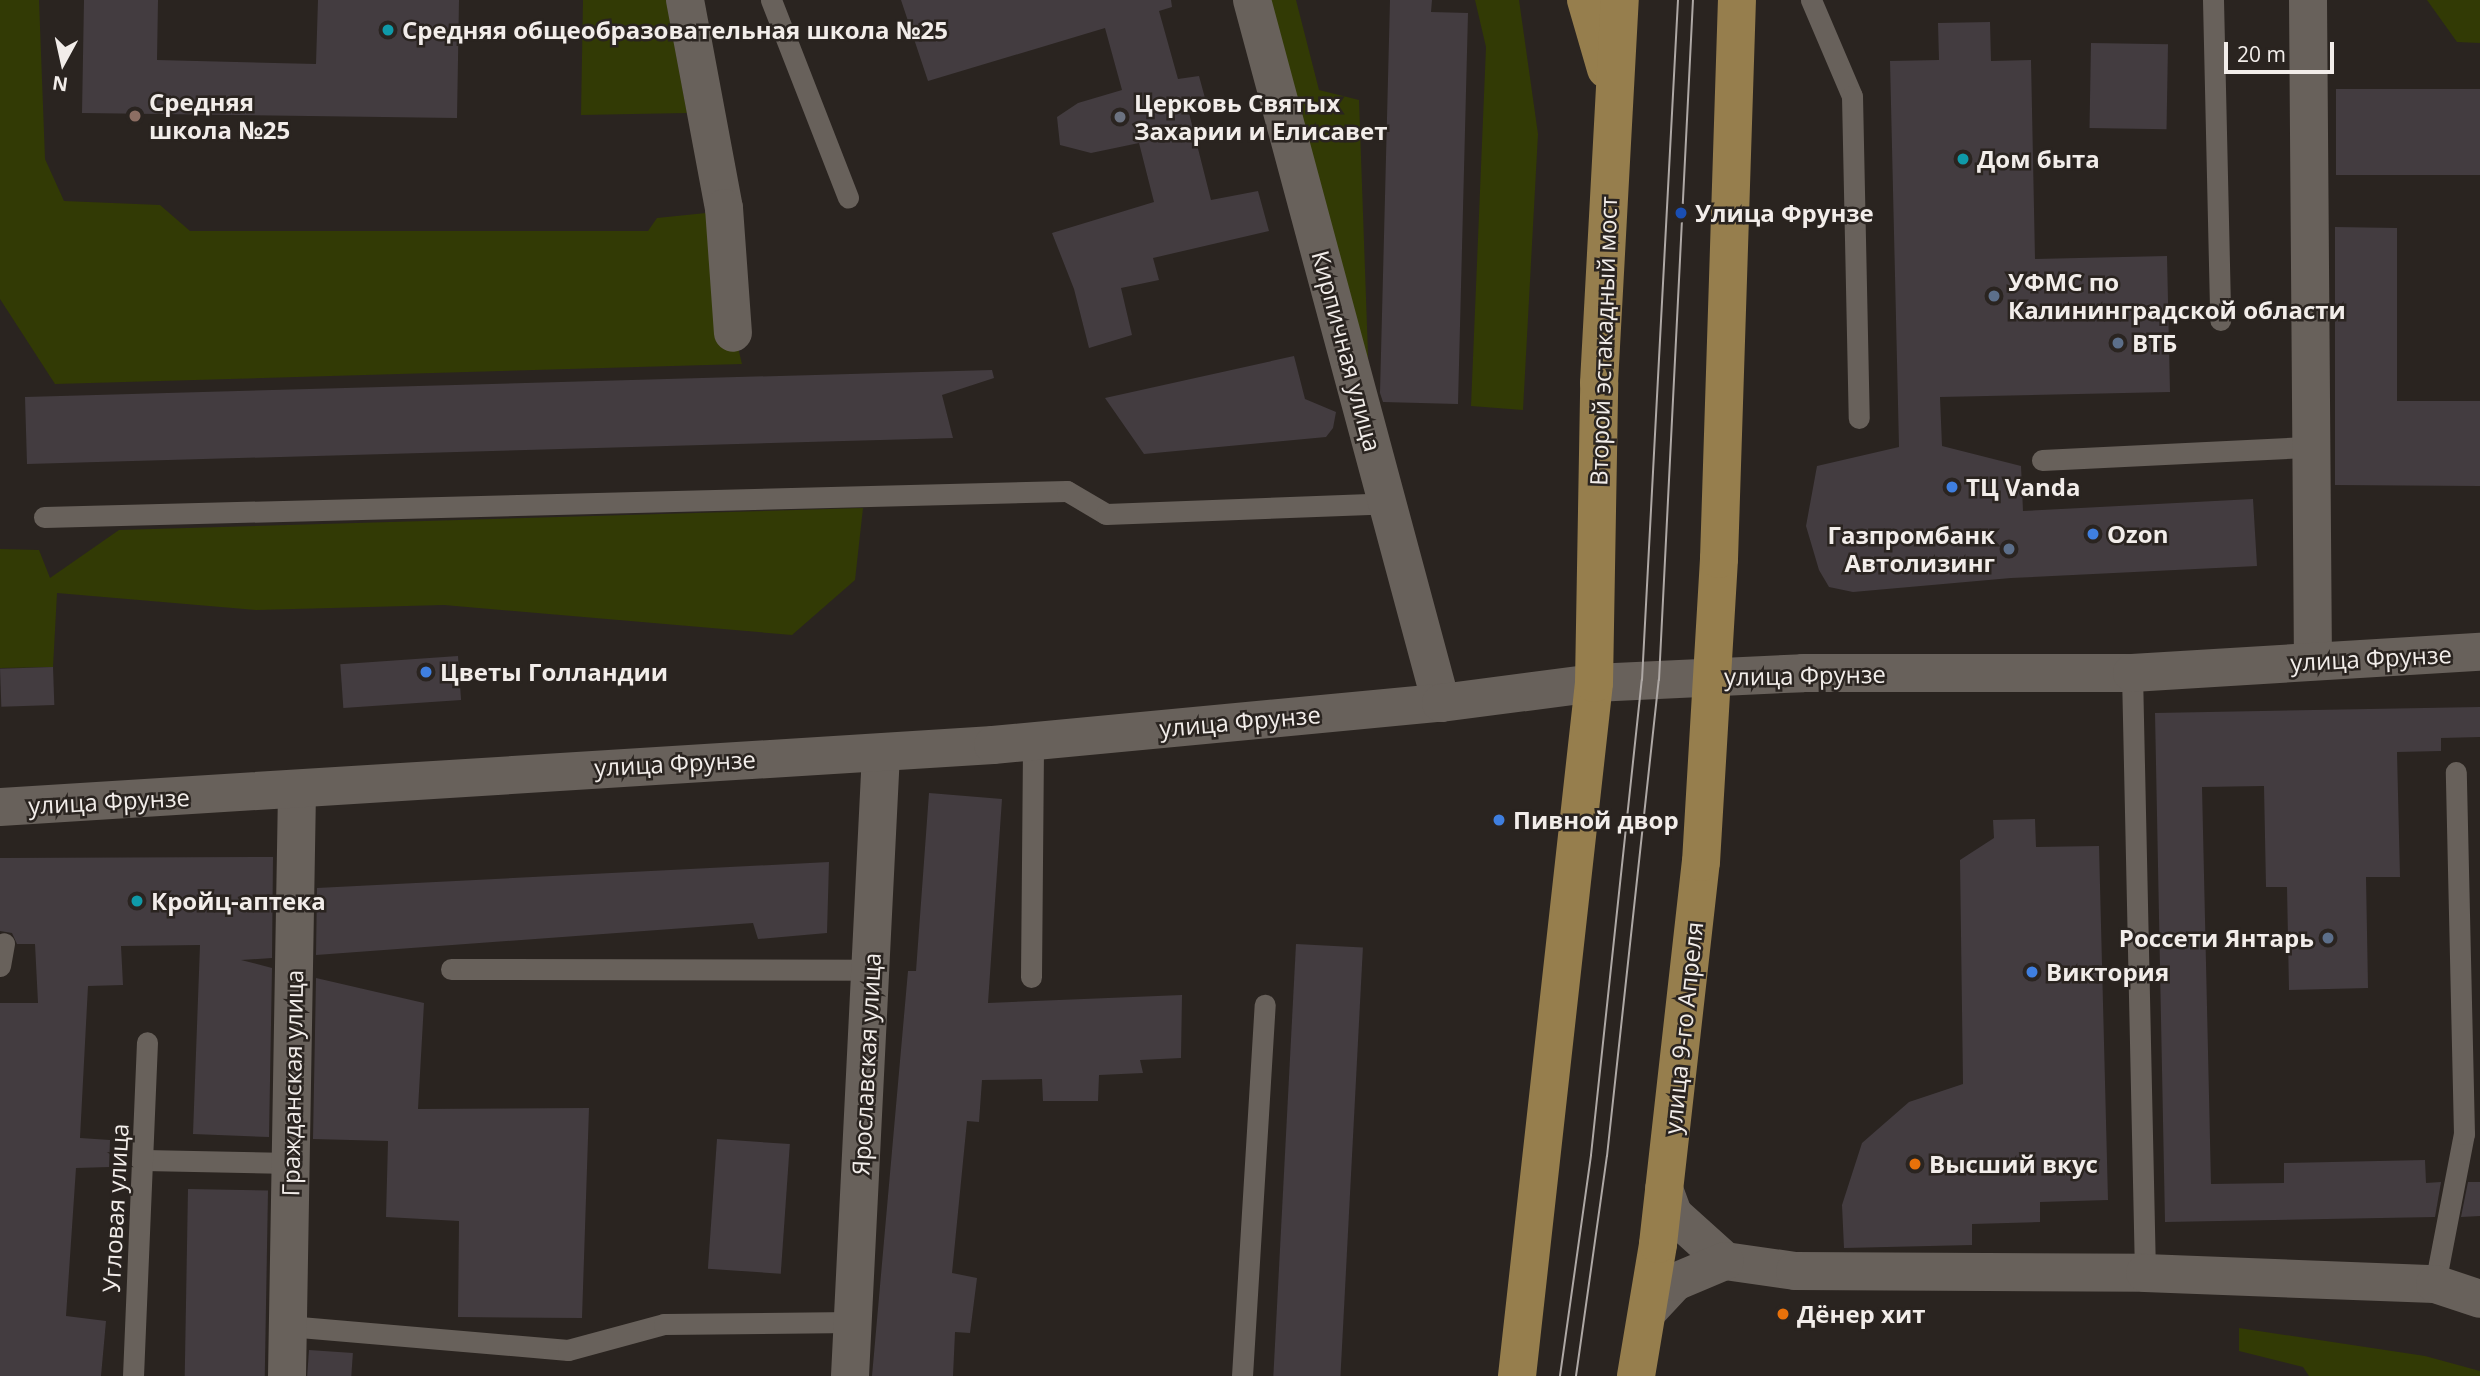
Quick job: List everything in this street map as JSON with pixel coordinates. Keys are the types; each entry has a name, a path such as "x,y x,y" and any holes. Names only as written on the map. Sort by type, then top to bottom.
{"main road":[{"path":"1586,0 1613,93"},
{"name":"Второй эстакадный мост","path":"1594,683 1600,383 1613,93 1620,0"},
{"path":"1713,677 1737,0"},
{"name":"улица 9-го Апреля","path":"1636,1376 1648,1311 1664,1189 1701,862 1713,677"},
{"path":"1517,1376 1594,683"}],"street":[{"path":"685,0 724,208 733,333"},
{"name":"Кирпичная улица","path":"1252,0 1441,703"},
{"path":"2308,0 2313,661"},
{"name":"улица Фрунзе","path":"0,807 297,790 584,767 881,753 1441,703 1594,683 1713,677 2132,673 2480,652"},
{"name":"Ярославская улица","path":"850,1376 881,753"},
{"name":"Гражданская улица","path":"287,1376 297,790"},
{"path":"1664,1189 1673,1214 1725,1261"},
{"path":"1648,1311 1675,1282 1725,1261 1795,1271 2145,1273 2435,1284 2480,1299"}],"lane":[{"path":"771,0 848,197"},
{"path":"1811,0 1852,96 1859,418"},
{"path":"2213,0 2220,320"},
{"path":"2042,460 2311,447"},
{"path":"44,517 1067,491 1106,514 1389,503"},
{"path":"2132,673 2145,1273"},
{"path":"1031,977 1033,741"},
{"path":"2435,1284 2464,1134 2456,772"},
{"path":"0,966 4,943"},
{"path":"452,969 870,970"},
{"path":"1242,1376 1265,1005"},
{"name":"Угловая улица","path":"133,1376 147,1042"},
{"path":"144,1160 291,1163"},
{"path":"288,1326 568,1350 664,1324 853,1322"}],"green space":[{"path":"0,0 39,0 45,159 64,201 160,205 190,231 648,231 657,218 706,213 742,364 55,384 0,299"},
{"path":"583,0 666,0 687,113 581,115"},
{"path":"1264,0 1296,0 1319,90 1359,100 1369,383"},
{"path":"1475,0 1519,0 1538,134 1523,410 1471,406 1486,47"},
{"path":"2427,0 2480,0 2480,43 2457,42"},
{"path":"863,508 855,580 792,635 444,605 256,610 57,593 53,667 0,668 0,549 39,550 50,578 119,530"},
{"path":"2239,1328 2425,1356 2480,1371 2480,1376 2309,1376 2303,1367 2239,1351"}],"building":[{"name":"Средняя общеобразовательная школа №25","path":"84,0 158,0 157,60 316,64 318,0 459,0 457,118 82,113"},
{"path":"901,0 1171,0 1172,7 1159,11 1178,79 1199,76 1208,109 1189,113 1211,200 1258,191 1269,231 1153,258 1159,280 1121,288 1132,335 1089,348 1074,289 1052,233 1154,202 1139,143 1091,153 1060,145 1057,117 1078,103 1122,90 1105,28 928,81"},
{"path":"1390,0 1432,0 1431,12 1468,13 1458,404 1383,402 1380,393"},
{"name":"Дом быта","path":"1990,22 1991,61 2031,60 2035,259 2167,256 2170,392 1940,397 1942,446 2021,466 2023,511 2253,499 2257,566 2011,578 1853,592 1829,587 1819,570 1806,526 1817,466 1899,447 1890,61 1939,60 1938,23"},
{"path":"2091,43 2168,44 2167,129 2090,128"},
{"path":"2336,89 2480,89 2480,175 2336,175"},
{"path":"2335,227 2397,228 2397,401 2480,401 2480,486 2335,485"},
{"path":"1294,356 1305,399 1336,412 1333,428 1326,437 1144,454 1105,398"},
{"path":"992,370 994,378 942,395 953,438 27,464 25,397"},
{"path":"458,656 461,700 343,708 340,664"},
{"path":"53,667 54,705 1,707 0,669"},
{"name":"Россети Янтарь","path":"2480,707 2480,737 2441,738 2441,751 2397,752 2400,877 2366,877 2368,988 2289,990 2287,887 2266,887 2264,786 2202,787 2211,1184 2284,1183 2284,1163 2425,1160 2426,1183 2441,1182 2435,1217 2165,1222 2155,713"},
{"path":"929,793 1002,799 988,1003 1182,995 1181,1058 1140,1060 1143,1073 1099,1075 1098,1101 1043,1101 1042,1079 982,1080 979,1122 967,1121 952,1273 977,1278 970,1333 955,1332 953,1376 872,1376 908,971 916,971"},
{"name":"Виктория","path":"2035,819 2036,847 2099,846 2108,1200 2040,1202 2040,1222 1972,1224 1972,1245 1844,1248 1842,1205 1862,1143 1909,1102 1963,1084 1960,860 1994,838 1993,820"},
{"path":"273,857 272,958 241,960 272,968 269,1137 193,1134 200,945 121,946 123,985 88,986 80,1138 110,1140 109,1167 76,1168 66,1316 106,1321 101,1376 0,1376 0,1003 38,1003 35,944 17,944 12,933 0,931 0,858"},
{"path":"829,862 827,933 758,939 753,923 316,955 317,888"},
{"path":"1296,944 1363,948 1340,1376 1273,1376"},
{"path":"316,978 424,1003 418,1109 589,1108 582,1318 458,1317 459,1221 386,1217 388,1141 313,1139"},
{"path":"717,1139 790,1144 781,1274 708,1269"},
{"path":"2468,1182 2480,1182 2480,1216 2461,1217"},
{"path":"188,1189 268,1190 265,1376 185,1376"},
{"path":"309,1350 353,1353 351,1376 307,1376"}],"tram line":[{"path":"1560,1376 1591,1155 1642,680 1678,0"},
{"path":"1576,1376 1607,1156 1659,680 1693,0"}],"place":[{"name":"Средняя общеобразовательная школа №25","path":"388,30"},
{"name":"Средняя школа №25","path":"135,116"},
{"name":"Церковь Святых Захарии и Елисавет","path":"1120,117"},
{"name":"Дом быта","path":"1963,159"},
{"name":"Улица Фрунзе","path":"1681,213"},
{"name":"УФМС по Калининградской области","path":"1994,296"},
{"name":"ВТБ","path":"2118,343"},
{"name":"ТЦ Vanda","path":"1952,487"},
{"name":"Ozon","path":"2093,534"},
{"name":"Газпромбанк Автолизинг","path":"2009,549"},
{"name":"Цветы Голландии","path":"426,672"},
{"name":"Пивной двор","path":"1499,820"},
{"name":"Кройц-аптека","path":"137,901"},
{"name":"Россети Янтарь","path":"2328,938"},
{"name":"Виктория","path":"2032,972"},
{"name":"Высший вкус","path":"1915,1164"},
{"name":"Дёнер хит","path":"1783,1314"}]}
